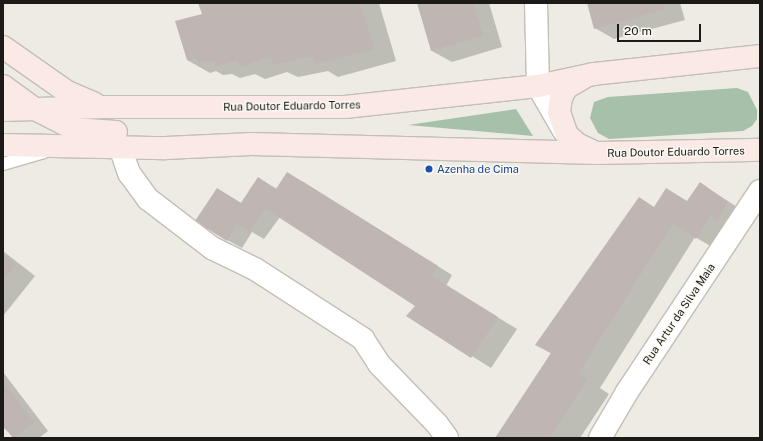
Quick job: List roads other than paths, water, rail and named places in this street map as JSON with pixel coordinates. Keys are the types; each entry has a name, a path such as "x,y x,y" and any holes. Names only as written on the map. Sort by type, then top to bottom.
{"main road":[{"path":"3,47 67,92 103,107"},
{"name":"Rua Doutor Eduardo Torres","path":"3,110 103,107 344,107 538,86 594,74 760,56"},
{"name":"Rua Doutor Eduardo Torres","path":"732,58 748,59 760,63"},
{"name":"Rua Doutor Eduardo Torres","path":"594,74 566,88 561,98 559,112 567,135 577,144 597,154"},
{"path":"3,86 35,110"},
{"name":"Rua Doutor Eduardo Torres","path":"35,110 74,129 207,136 252,144"},
{"name":"Rua Doutor Eduardo Torres","path":"3,145 207,148 252,144 597,154 758,150"}],"street":[{"path":"536,3 538,86 567,135"},
{"path":"120,147 129,173 148,199 212,248 255,269 363,339 378,364 437,424 447,438"},
{"name":"Rua Artur da Silva Maia","path":"600,438 627,392 760,191"}],"lane":[{"path":"3,164 68,146"}],"place":[{"name":"Azenha de Cima","path":"429,169"}]}
